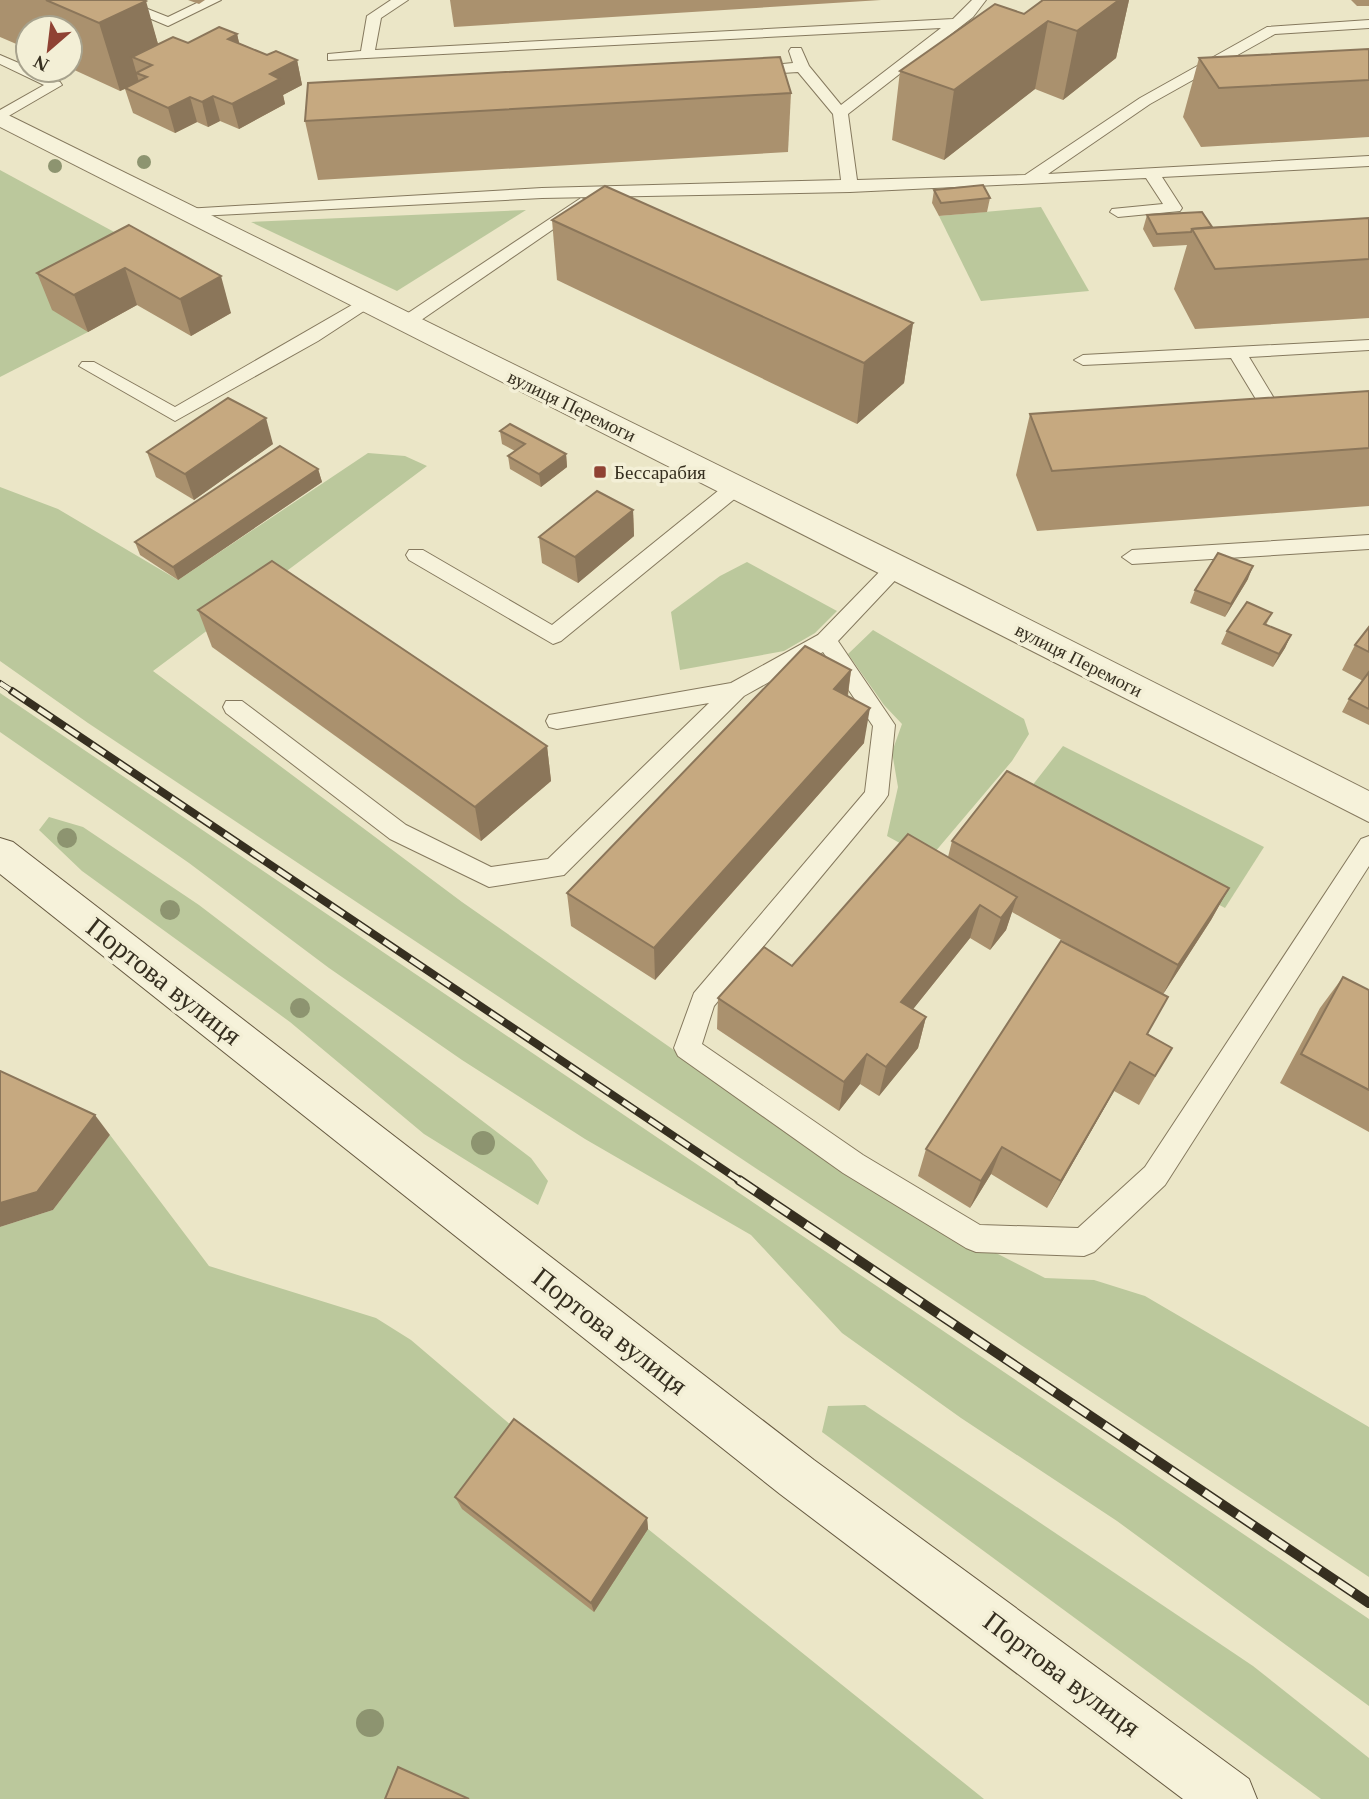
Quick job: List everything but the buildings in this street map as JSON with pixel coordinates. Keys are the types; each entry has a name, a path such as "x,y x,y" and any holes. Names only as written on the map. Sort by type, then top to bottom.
{"street":[{"name":"вулиця Перемоги","path":"0,117 185,214 897,567 1369,808"},
{"name":"Портова вулиця","path":"0,853 797,1477 1229,1799"}],"lane":[{"path":"113,0 168,22 214,0"},
{"path":"367,55 374,16 401,0"},
{"path":"840,113 956,23 979,0"},
{"path":"333,57 956,23"},
{"path":"1028,180 1145,101 1272,30 1369,24"},
{"path":"789,32 802,67 840,113 849,187"},
{"path":"0,59 55,85 0,117"},
{"path":"732,72 802,67"},
{"path":"185,214 598,191 849,187 1369,161"},
{"path":"1118,212 1174,208 1151,173"},
{"path":"405,323 598,191"},
{"path":"88,366 175,415 312,337 364,303"},
{"path":"1083,360 1369,345"},
{"path":"1237,352 1275,415"},
{"path":"416,555 553,636 736,487"},
{"path":"1132,556 1369,542"},
{"path":"234,707 398,832 489,877 555,868 736,690 826,640 897,567"},
{"path":"826,640 884,725 876,795 703,1001 687,1048 853,1164 976,1238 1084,1242 1155,1176 1369,846"},
{"path":"557,720 736,690"}],"green space":[{"path":"0,170 151,252 88,332 0,377"},
{"path":"1041,207 1089,291 981,301 939,216"},
{"path":"526,210 397,291 251,222"},
{"path":"368,453 405,456 427,466 153,671 462,902 877,1192 1045,1278 1094,1280 1145,1296 1369,1427 1369,1577 88,723 0,661 0,487 58,509 178,580"},
{"path":"747,562 837,611 815,633 784,651 680,670 671,612 720,576"},
{"path":"873,630 1024,719 1029,734 1012,761 929,859 887,836 898,787 892,752 902,724 884,705 848,654"},
{"path":"0,693 1369,1619 1369,1706 1117,1521 961,1418 842,1333 751,1235 585,1139 462,1060 329,968 189,863 0,732"},
{"path":"1063,746 1264,847 1225,908 1021,800"},
{"path":"49,817 83,827 199,905 531,1158 548,1181 538,1205 424,1134 290,1022 82,871 39,830"},
{"path":"110,1135 209,1266 376,1318 411,1340 519,1432 648,1529 984,1799 0,1799 0,1227 53,1210"},
{"path":"865,1405 1253,1666 1369,1758 1369,1799 1321,1799 822,1432 828,1406"}],"railway":[{"path":"0,683 12,691"},
{"path":"12,691 742,1182"},
{"path":"739,1180 1369,1603"}],"place":[{"name":"Бессарабия","path":"600,472"}]}
